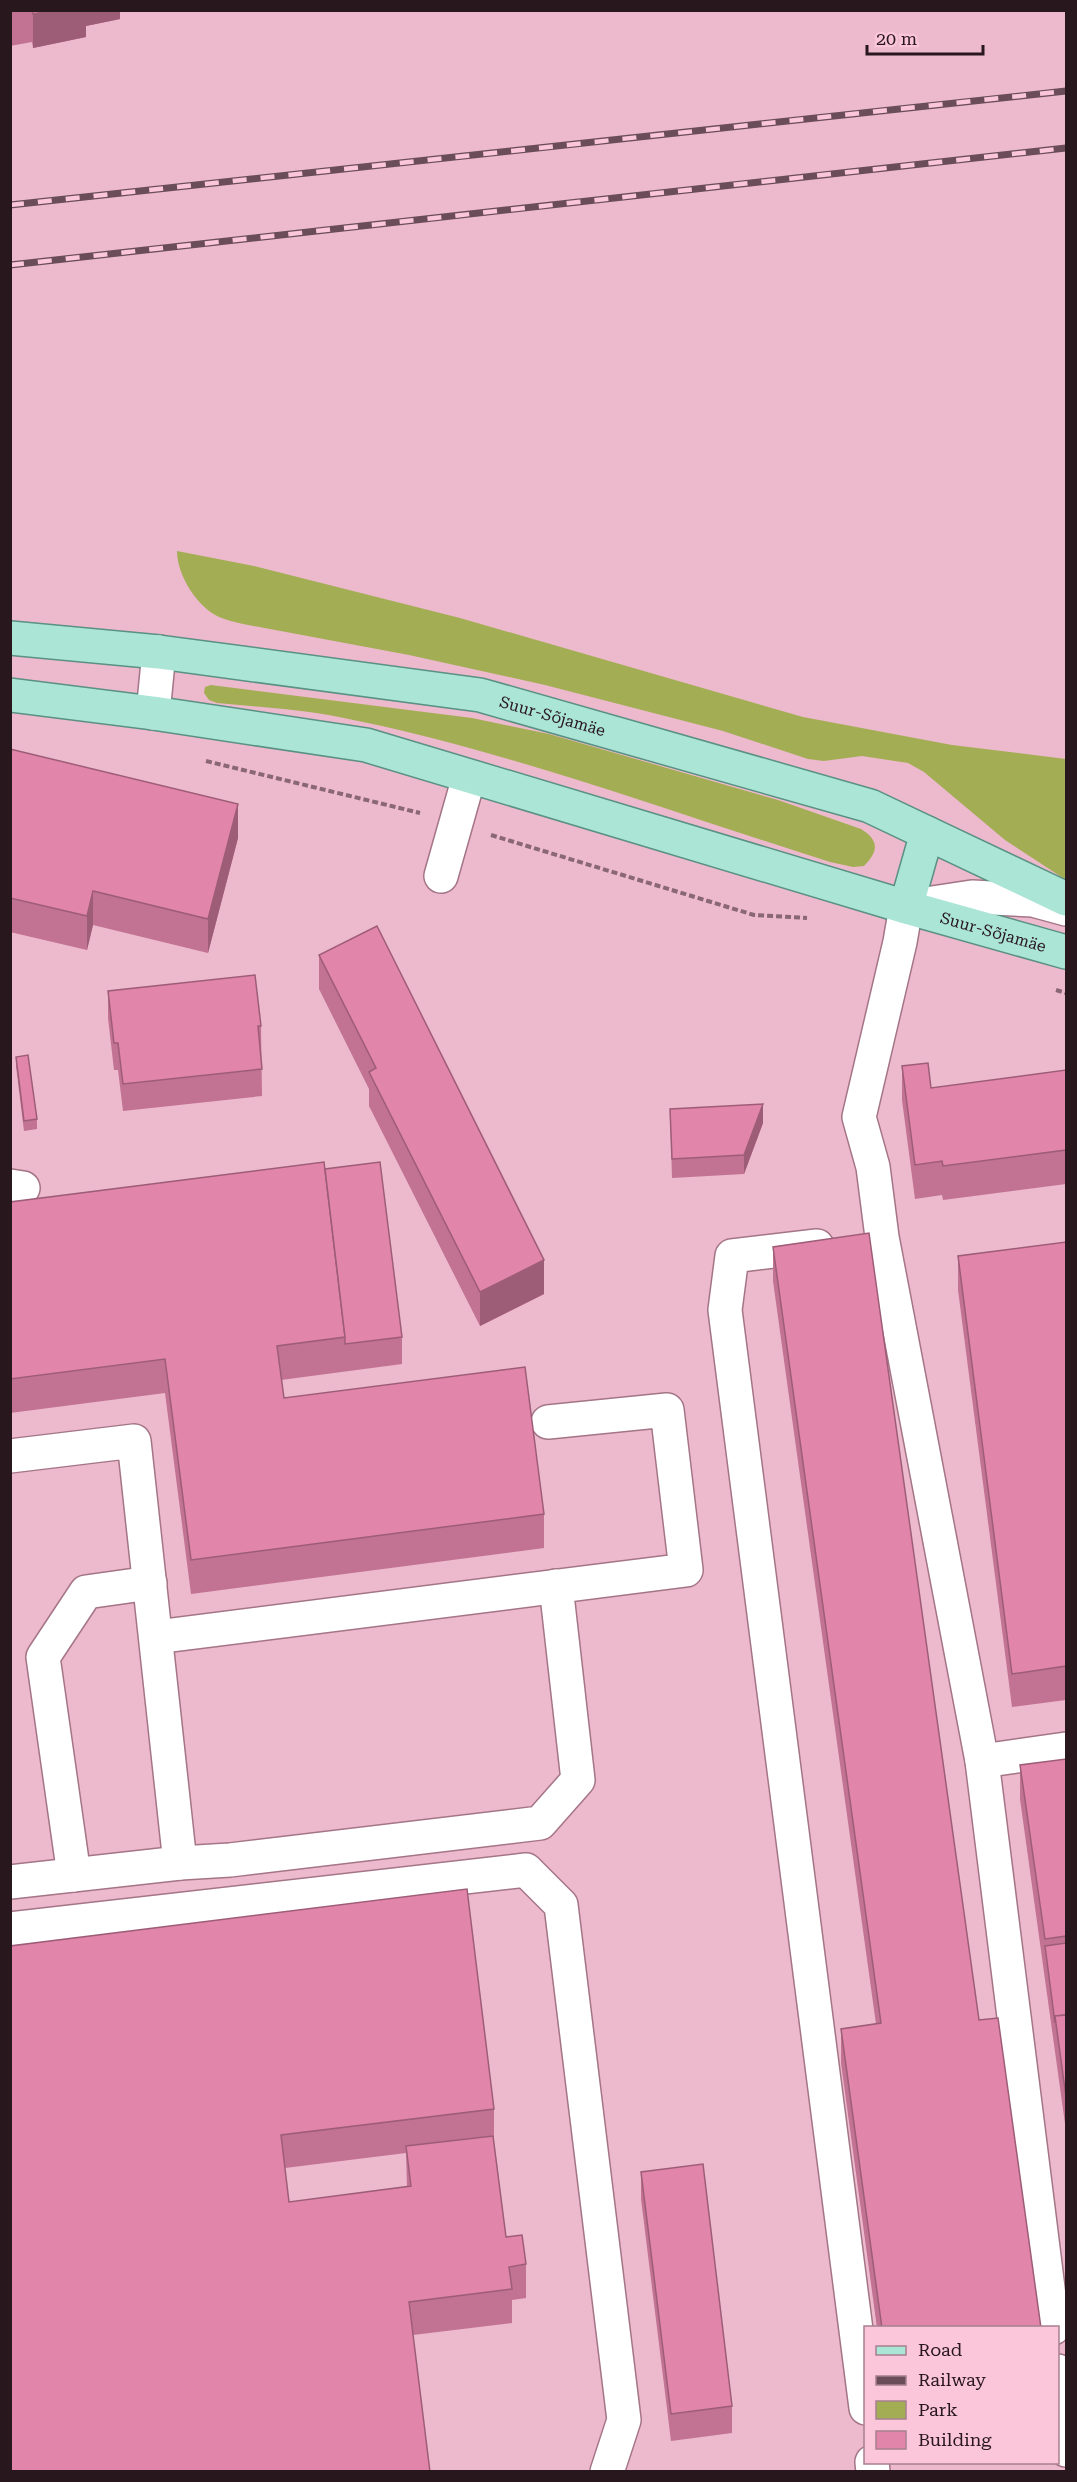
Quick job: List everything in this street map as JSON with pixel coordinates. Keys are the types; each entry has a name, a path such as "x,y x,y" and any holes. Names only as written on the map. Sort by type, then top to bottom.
{"main road":[{"name":"Suur-Sõjamäe","path":"10,638 159,652 480,695 870,806 1066,899"},
{"name":"Suur-Sõjamäe","path":"10,695 153,713 366,745 906,907 1066,952"},
{"path":"906,907 927,833"}],"lane":[{"path":"153,713 159,652"},
{"path":"441,876 469,777"},
{"path":"1053,2326 1057,2281 982,1761 882,1237 873,1167 859,1117 906,907 972,897 1033,900 1066,909"},
{"path":"864,2392 725,1310 732,1256 882,1237"},
{"path":"156,1637 686,1570 667,1410 548,1422"},
{"path":"10,1456 134,1441 180,1863"},
{"path":"74,1875 43,1657 86,1592 150,1583"},
{"path":"10,1882 180,1863 230,1860 540,1823 578,1780 556,1586"},
{"path":"982,1761 1066,1749"},
{"path":"10,1929 526,1870 561,1905 624,2420 607,2472"},
{"path":"1059,2381 1066,2450"}],"green space":[{"path":"177,551 254,566 460,618 803,717 952,745 1066,759 1066,880 1005,840 924,772 908,763 862,756 824,761 808,759 723,731 545,685 409,655 228,620 211,612 196,598 184,580"},
{"path":"211,685 472,718 549,734 778,800 861,829 874,842 874,851 864,866 853,867 830,862 463,746 324,714 217,703 209,700 204,693 205,687"}],"building":[{"path":"33,10 52,10 33,14"},
{"path":"10,749 238,804 208,919 93,891 87,916 10,898"},
{"path":"377,926 544,1260 480,1292 369,1072 376,1068 319,955"},
{"path":"255,975 261,1026 258,1026 262,1069 123,1084 118,1043 114,1043 108,991"},
{"path":"28,1055 37,1119 24,1121 16,1057"},
{"path":"928,1063 931,1088 1066,1070 1066,1150 943,1166 942,1161 915,1165 902,1066"},
{"path":"763,1104 744,1155 672,1159 670,1109"},
{"path":"324,1162 345,1337 277,1346 284,1398 525,1367 544,1514 191,1560 165,1359 10,1379 10,1202"},
{"path":"380,1162 402,1337 345,1344 325,1169"},
{"path":"869,1233 979,2020 998,2018 1041,2326 882,2326 841,2029 881,2023 773,1247"},
{"path":"1066,1242 1066,1666 1012,1674 958,1256"},
{"path":"1066,1759 1066,1936 1045,1939 1020,1765"},
{"path":"467,1889 494,2109 281,2135 289,2202 411,2186 406,2146 493,2136 506,2237 522,2235 526,2264 509,2267 512,2289 409,2302 430,2472 10,2472 10,1946"},
{"path":"1066,1943 1066,2015 1055,2016 1055,2023 1045,1946"},
{"path":"1066,2015 1066,2097 1055,2016"},
{"path":"703,2164 732,2406 671,2414 641,2172"}],"railway":[{"path":"10,205 1066,91"},
{"path":"10,265 1066,148"}]}
